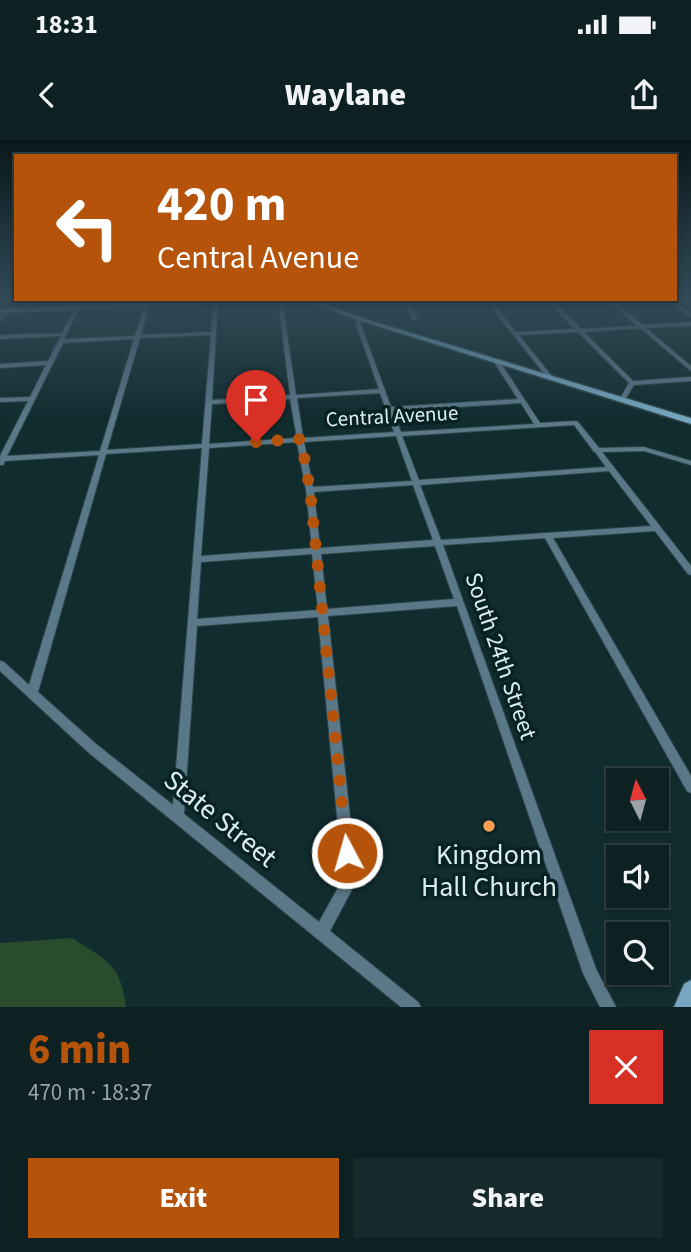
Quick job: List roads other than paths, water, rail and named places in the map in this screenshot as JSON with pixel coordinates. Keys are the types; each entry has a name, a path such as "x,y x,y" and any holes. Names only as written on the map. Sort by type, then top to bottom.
{"main road":[{"path":"425,339 691,421"},
{"path":"685,1007 691,991"}],"street":[{"path":"1,461 61,339"},
{"path":"32,693 138,339"},
{"path":"178,814 214,339"},
{"path":"285,339 310,490 350,880 322,931"},
{"name":"South 24th Street","path":"363,339 460,602 590,973 608,1007"},
{"path":"519,339 551,379"},
{"path":"588,339 632,383 691,379"},
{"path":"657,339 691,369"},
{"path":"497,362 538,425"},
{"path":"0,366 50,363"},
{"path":"622,400 632,383"},
{"path":"209,402 381,391"},
{"path":"0,400 33,398"},
{"path":"388,409 522,401"},
{"name":"Central Avenue","path":"1,461 301,439 576,423 595,450"},
{"path":"595,450 644,449 691,463"},
{"path":"595,450 691,572"},
{"path":"310,490 610,469"},
{"path":"197,559 658,528"},
{"path":"548,536 691,787"},
{"path":"192,623 460,602"},
{"name":"State Street","path":"0,665 92,748 178,814 413,1007"}],"place":[{"name":"Kingdom Hall Church","path":"489,826"}]}
